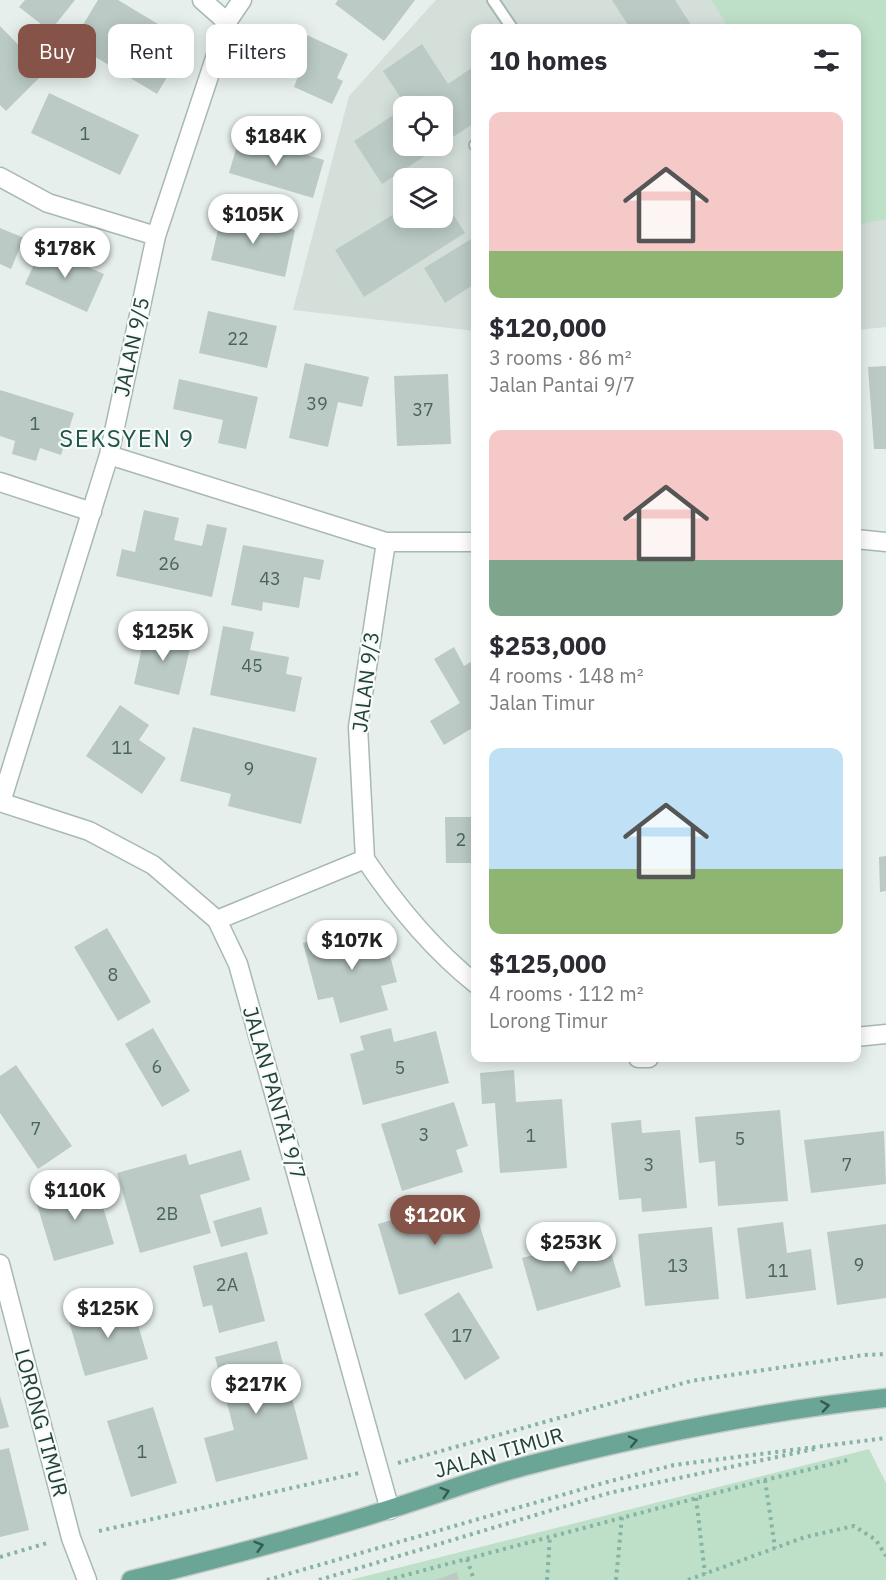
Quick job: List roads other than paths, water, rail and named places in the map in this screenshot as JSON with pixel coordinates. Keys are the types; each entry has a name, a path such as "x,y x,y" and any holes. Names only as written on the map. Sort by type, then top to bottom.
{"main road":[{"name":"JALAN TIMUR","path":"131,1580 390,1510 526,1465 724,1422 838,1403 886,1398"}],"street":[{"path":"202,0 227,22"},
{"name":"JALAN 9/5","path":"0,802 109,455 156,236 227,22 242,0"},
{"path":"0,177 48,203 156,236"},
{"path":"109,455 386,542 471,542"},
{"path":"0,482 92,512"},
{"path":"861,540 886,542"},
{"name":"JALAN 9/3","path":"365,859 358,727 386,542"},
{"name":"JALAN PANTAI 9/7","path":"0,802 88,831 153,865 217,920 238,964 390,1510"},
{"path":"217,920 365,859 391,897 456,968 471,980"},
{"path":"861,1036 886,1034"},
{"name":"LORONG TIMUR","path":"0,1264 71,1538 87,1580"}],"lane":[{"path":"493,0 509,24"}],"district":[{"name":"SEKSYEN 9","path":"127,439"}]}
